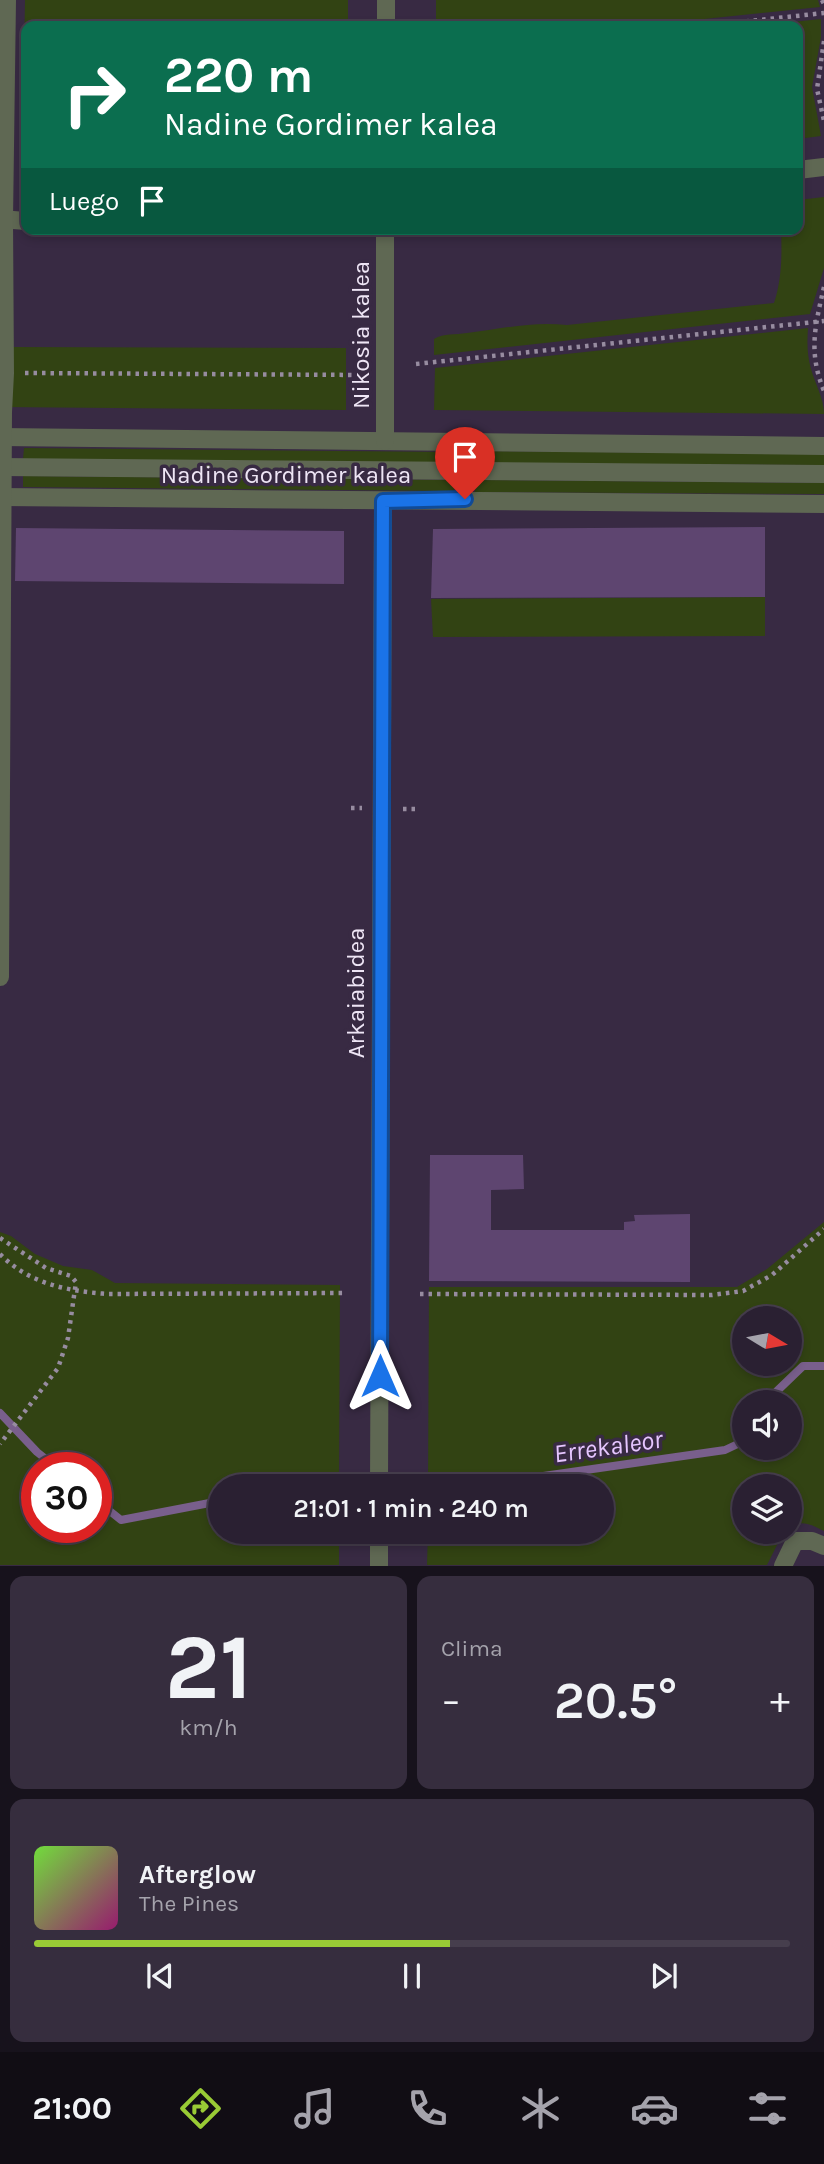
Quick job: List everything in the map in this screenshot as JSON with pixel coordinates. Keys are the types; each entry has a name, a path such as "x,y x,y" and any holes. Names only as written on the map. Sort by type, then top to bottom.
{"street":[{"path":"0,977 2,437 5,373 2,220 7,0"},
{"path":"386,0 386,21"},
{"path":"803,169 824,167"},
{"path":"2,220 21,221"},
{"name":"Nikosia kalea","path":"385,235 385,441"},
{"name":"Nadine Gordimer kalea","path":"2,437 824,446"},
{"name":"Nadine Gordimer kalea","path":"2,467 824,474"},
{"name":"Nadine Gordimer kalea","path":"2,497 824,504"},
{"name":"Arkaiabidea","path":"379,1474 383,501"},
{"path":"783,1566 795,1541 812,1541 824,1546"},
{"path":"379,1544 379,1566"}],"path":[{"path":"750,21 824,13"},
{"path":"824,41 817,89 824,121"},
{"path":"824,287 816,322 813,354 824,391"},
{"path":"416,364 824,321"},
{"path":"5,373 385,375"},
{"path":"420,1294 712,1295 743,1291 772,1275 824,1229"},
{"path":"0,1238 46,1268 72,1276 76,1282 68,1338 58,1368 0,1444"},
{"path":"0,1254 11,1265 51,1286 73,1292 346,1293"}],"green space":[{"path":"25,0 348,0 348,21 25,21"},
{"path":"436,0 818,0 820,7 685,21 436,21"},
{"path":"821,19 821,37 812,87 821,136 803,138 803,21"},
{"path":"824,197 824,268 810,314 434,355 434,339 446,335 774,303 781,266 781,235 803,235 803,199"},
{"path":"0,249 13,251 13,347 346,348 346,410 0,407"},
{"path":"808,328 809,359 823,402 824,414 434,410 435,368"},
{"path":"24,448 455,452 455,463 23,459"},
{"path":"476,451 824,454 824,465 475,463"},
{"path":"23,476 454,480 454,491 23,487"},
{"path":"475,480 824,483 824,494 475,492"},
{"path":"765,597 765,636 433,637 431,599"},
{"path":"824,1222 824,1531 802,1523 802,1474 732,1474 732,1544 778,1544 767,1565 427,1565 428,1544 614,1544 614,1474 428,1474 429,1287 737,1287 767,1269"},
{"path":"0,1232 11,1236 35,1254 63,1266 92,1270 115,1283 340,1285 339,1474 208,1474 208,1544 339,1544 339,1565 0,1565"}],"building":[{"path":"765,527 765,597 431,598 433,529"},
{"path":"16,528 344,531 344,584 15,581"},
{"path":"430,1155 523,1155 524,1189 491,1190 491,1230 624,1230 624,1222 635,1221 634,1215 690,1214 690,1282 429,1281"}],"waterway":[{"name":"Errekaleor","path":"778,1390 803,1366 824,1366"},
{"name":"Errekaleor","path":"0,1413 37,1452"},
{"name":"Errekaleor","path":"558,1474 725,1450 732,1447"},
{"name":"Errekaleor","path":"112,1513 121,1520 208,1503"}],"route":[{"path":"380,1376 383,501 465,499"}]}
